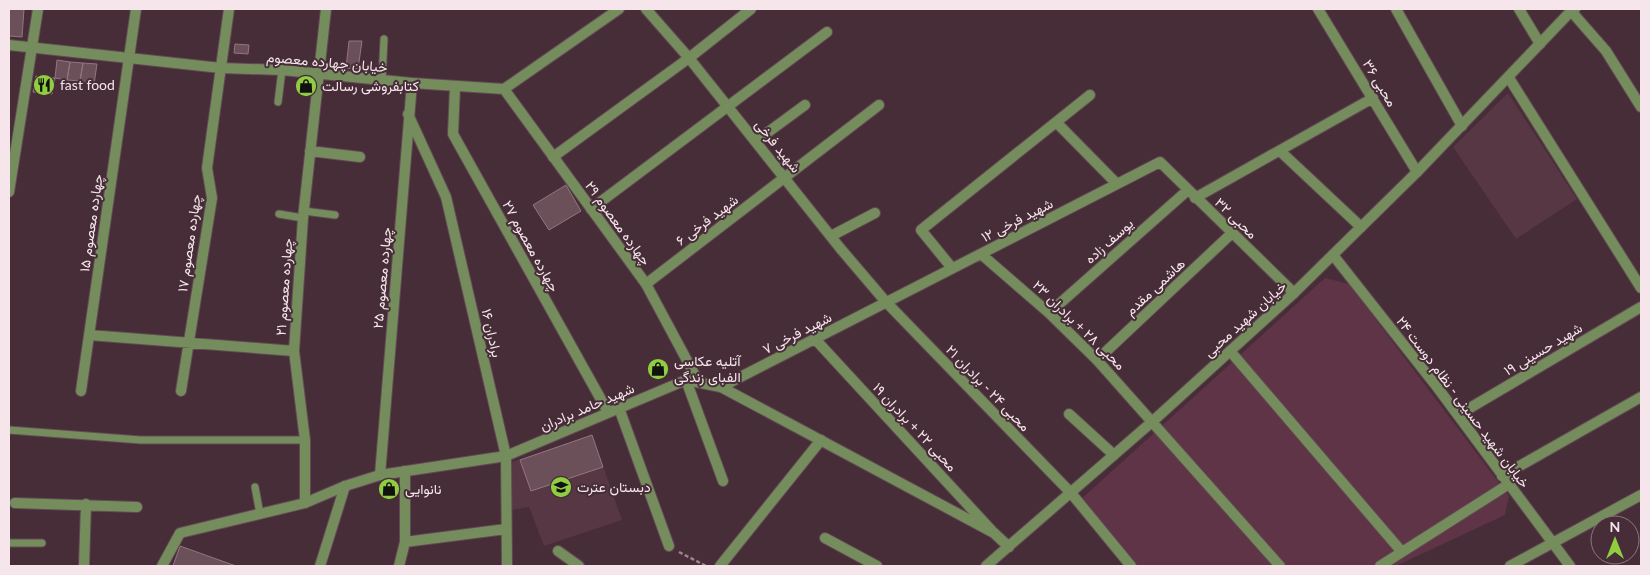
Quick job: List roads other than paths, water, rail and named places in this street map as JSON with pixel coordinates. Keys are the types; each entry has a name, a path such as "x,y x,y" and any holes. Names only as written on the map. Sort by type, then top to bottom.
{"street":[{"path":"9,192 38,9"},
{"name":"چهارده معصوم ۱۵","path":"80,392 136,9"},
{"name":"چهارده معصوم ۱۷","path":"181,391 212,198 208,168 229,9"},
{"name":"چهارده معصوم ۲۱","path":"305,503 305,440 294,351 303,214 326,9"},
{"path":"504,89 619,9"},
{"name":"شهید فرخی","path":"646,9 689,58 886,302"},
{"path":"553,157 689,58 751,9"},
{"name":"محبی ۳۶","path":"1318,9 1417,172"},
{"path":"1396,9 1462,126"},
{"path":"1520,9 1540,44"},
{"path":"1573,9 1606,51 1641,107"},
{"name":"خیابان شهید محبی","path":"986,566 1153,421 1294,293 1417,172 1573,9"},
{"path":"592,209 827,32"},
{"name":"خیابان چهارده معصوم","path":"9,45 221,68 282,70 412,83 504,89"},
{"path":"1509,78 1641,288"},
{"name":"چهارده معصوم ۲۵","path":"380,475 412,83"},
{"name":"چهارده معصوم ۲۷","path":"454,86 453,134 608,412"},
{"name":"چهارده معصوم ۲۹","path":"504,89 646,284 698,381"},
{"path":"952,268 921,230 1090,95"},
{"name":"یوسف زاده","path":"1049,313 1192,194 1280,150 1373,98"},
{"path":"756,141 805,105"},
{"name":"شهید فرخی ۶","path":"646,284 879,105"},
{"name":"برادران ۱۶","path":"408,114 446,197 506,456 507,566"},
{"path":"1056,122 1117,184"},
{"path":"1280,150 1361,227"},
{"path":"310,151 360,157"},
{"name":"شهید فرخی ۱۲","path":"886,302 1160,162"},
{"name":"محبی ۳۲","path":"1160,162 1231,234 1294,293"},
{"path":"831,236 875,213"},
{"name":"هاشمی مقدم","path":"1097,360 1231,234"},
{"name":"محبی ۲۸ + برادران ۲۳","path":"981,254 1049,313 1097,360 1280,566"},
{"name":"خیابان شهید حسینی - نظام دوست ۲۴","path":"1334,255 1458,415 1570,566"},
{"name":"شهید فرخی ۷","path":"721,388 886,302"},
{"name":"محبی ۲۴ - برادران ۲۱","path":"886,302 1071,493 1131,566"},
{"name":"شهید حسینی ۱۹","path":"1458,415 1641,307"},
{"path":"89,334 294,351"},
{"name":"محبی ۲۲ + برادران ۱۹","path":"815,339 994,533"},
{"path":"1230,351 1402,552"},
{"path":"686,380 723,481"},
{"name":"شهید حامد برادران","path":"162,566 180,533 305,503 345,486 380,475 506,456 686,380 698,381 721,388 994,533 1009,547"},
{"path":"1380,566 1505,480 1641,396"},
{"path":"619,408 669,546"},
{"path":"1069,414 1114,455"},
{"path":"720,566 821,440"},
{"path":"399,566 405,542 405,471"},
{"path":"320,566 345,486"},
{"path":"1510,566 1641,495"},
{"path":"15,503 137,507"},
{"path":"84,566 86,504"},
{"path":"405,542 506,529"},
{"path":"825,538 877,566"},
{"path":"558,550 579,566"}],"lane":[{"path":"382,80 384,39"},
{"path":"278,102 282,70"},
{"path":"279,214 335,215"},
{"path":"9,430 141,440 305,440"},
{"path":"256,487 260,514"},
{"path":"9,543 42,544"}],"place":[{"name":"fast food","path":"44,85"},
{"name":"کتابفروشی رسالت","path":"306,86"},
{"name":"آتلیه عکاسی الفبای زندگی","path":"658,369"},
{"name":"دبستان عترت","path":"561,487"},
{"name":"نانوایی","path":"389,489"}]}
